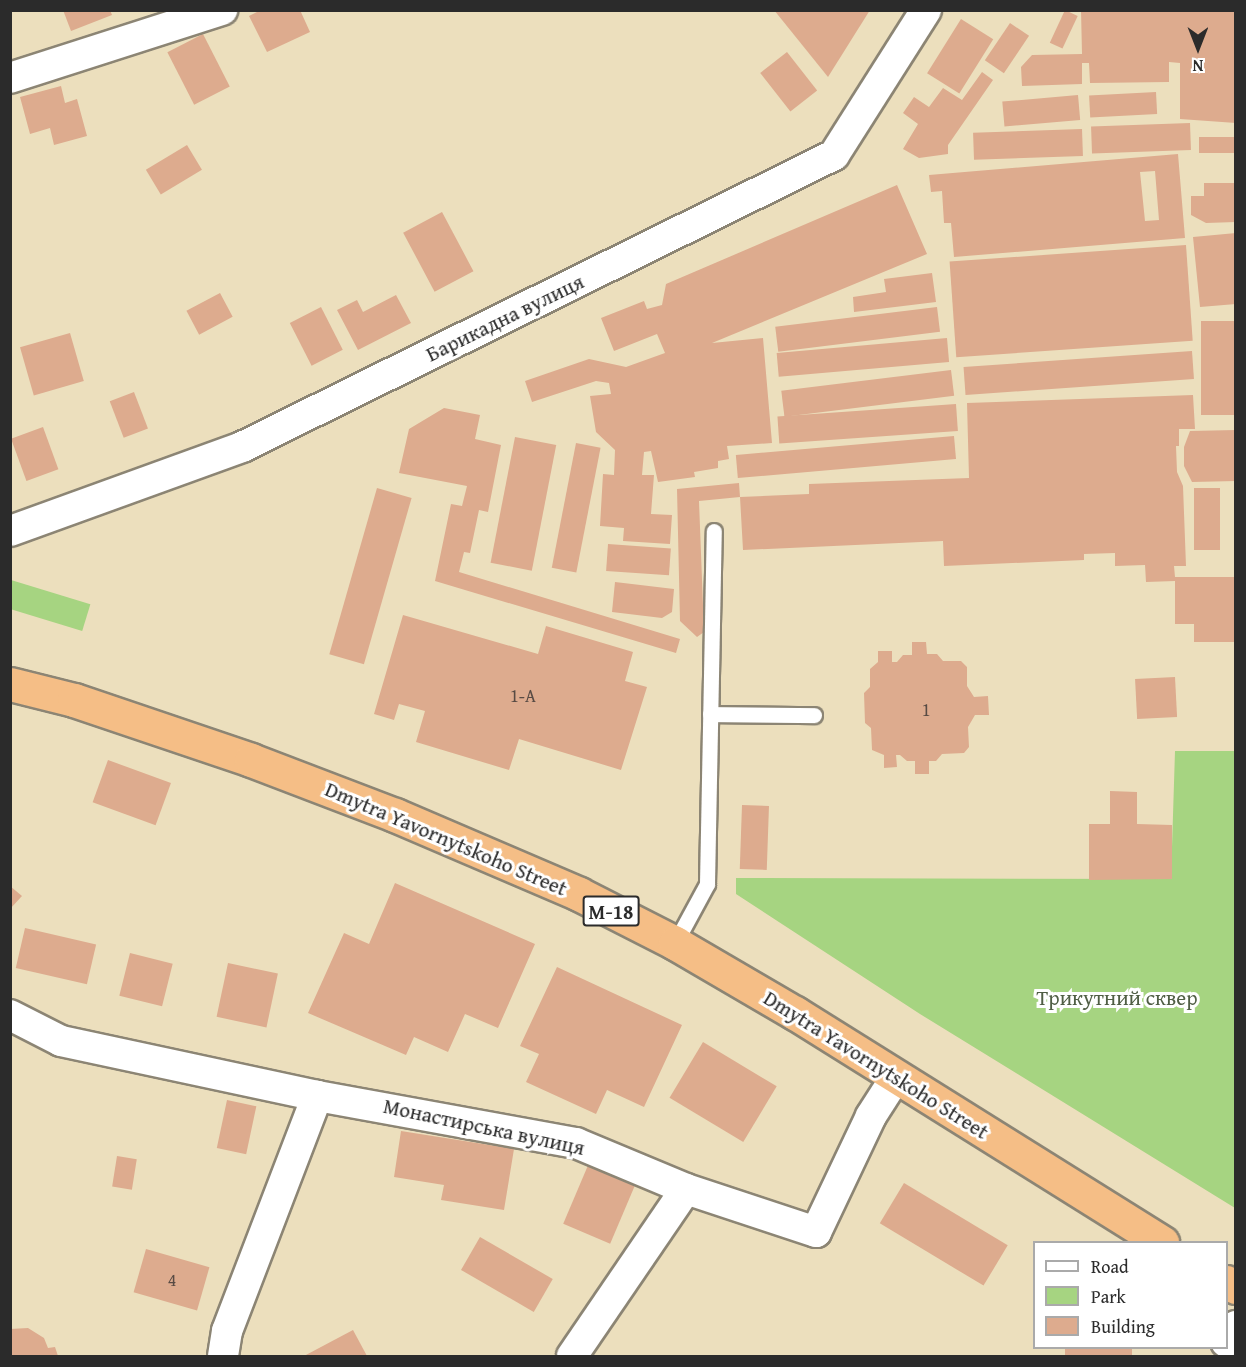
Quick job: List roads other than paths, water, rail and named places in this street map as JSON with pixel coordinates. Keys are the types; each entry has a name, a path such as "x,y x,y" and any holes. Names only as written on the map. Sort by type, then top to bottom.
{"highway":[{"name":"Dmytra Yavornytskoho Street","path":"10,684 74,700 207,745 395,815 579,894 675,943 1160,1241"}],"street":[{"path":"10,78 222,10"},
{"name":"Барикадна вулиця","path":"10,531 242,447 834,155 926,10"},
{"name":"Монастирська вулиця","path":"10,1015 61,1041 317,1096 576,1143 686,1189 816,1232 871,1116 896,1077"},
{"path":"223,1356 227,1331 317,1096"},
{"path":"572,1356 686,1189"},
{"path":"1228,1340 1236,1326"}],"lane":[{"path":"675,943 707,884 714,531"},
{"path":"710,714 814,715"}],"park label":[{"name":"Трикутний сквер","path":"1117,998"}]}
